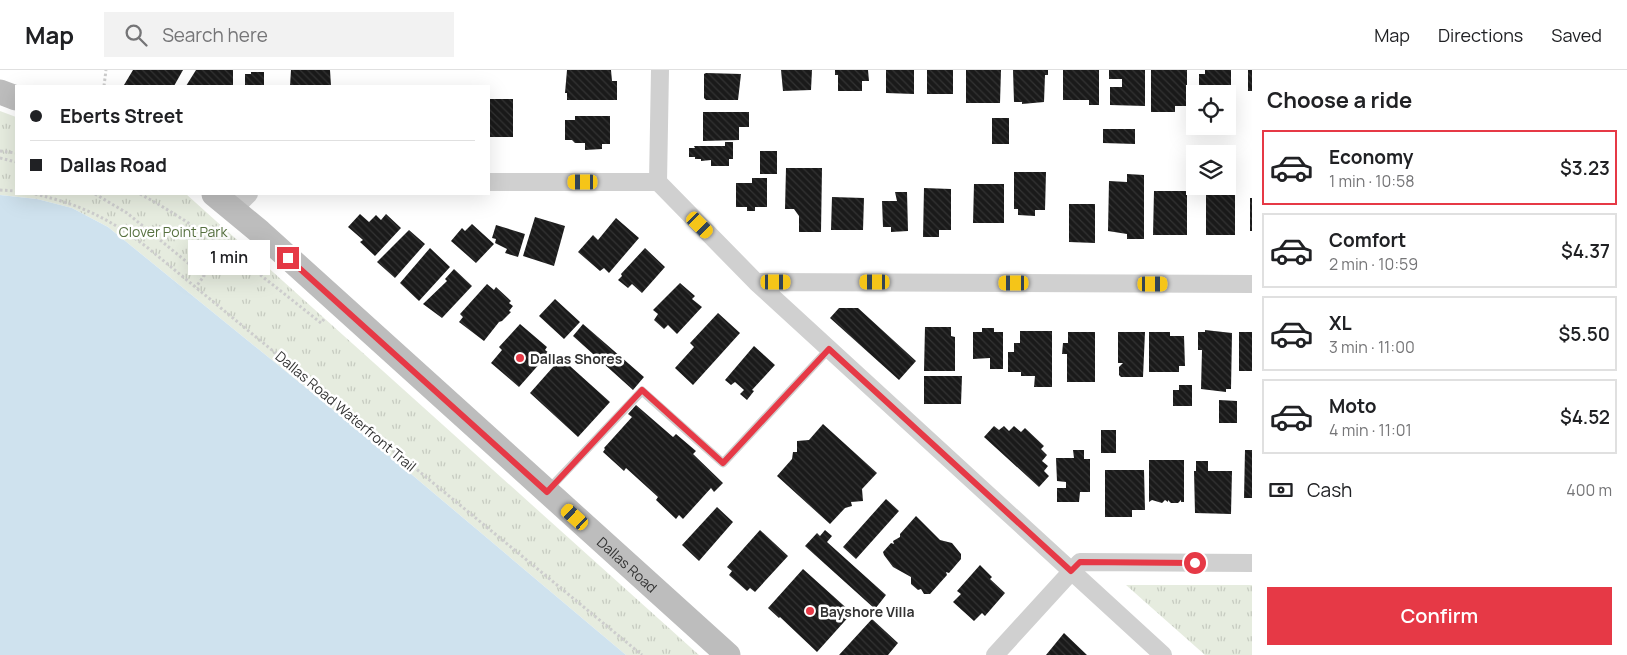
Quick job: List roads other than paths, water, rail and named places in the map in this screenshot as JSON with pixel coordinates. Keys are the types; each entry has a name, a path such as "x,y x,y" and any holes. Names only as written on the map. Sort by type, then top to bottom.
{"main road":[{"path":"0,92 15,98"},
{"name":"Dallas Road","path":"218,195 242,202 338,304 728,655"}],"street":[{"path":"660,70 658,182 756,282 1163,655"},
{"path":"490,182 658,182"},
{"path":"756,282 1252,284"},
{"path":"995,655 1080,562 1252,563"}],"lane":[{"path":"547,492 642,390 723,463 829,349"}],"water":[{"path":"0,195 37,199 72,208 108,227 379,447 626,655 0,655"}],"place":[{"name":"Dallas Shores","path":"520,358"},
{"name":"Bayshore Villa","path":"810,611"}],"park label":[{"name":"Clover Point Park","path":"173,231"}]}
